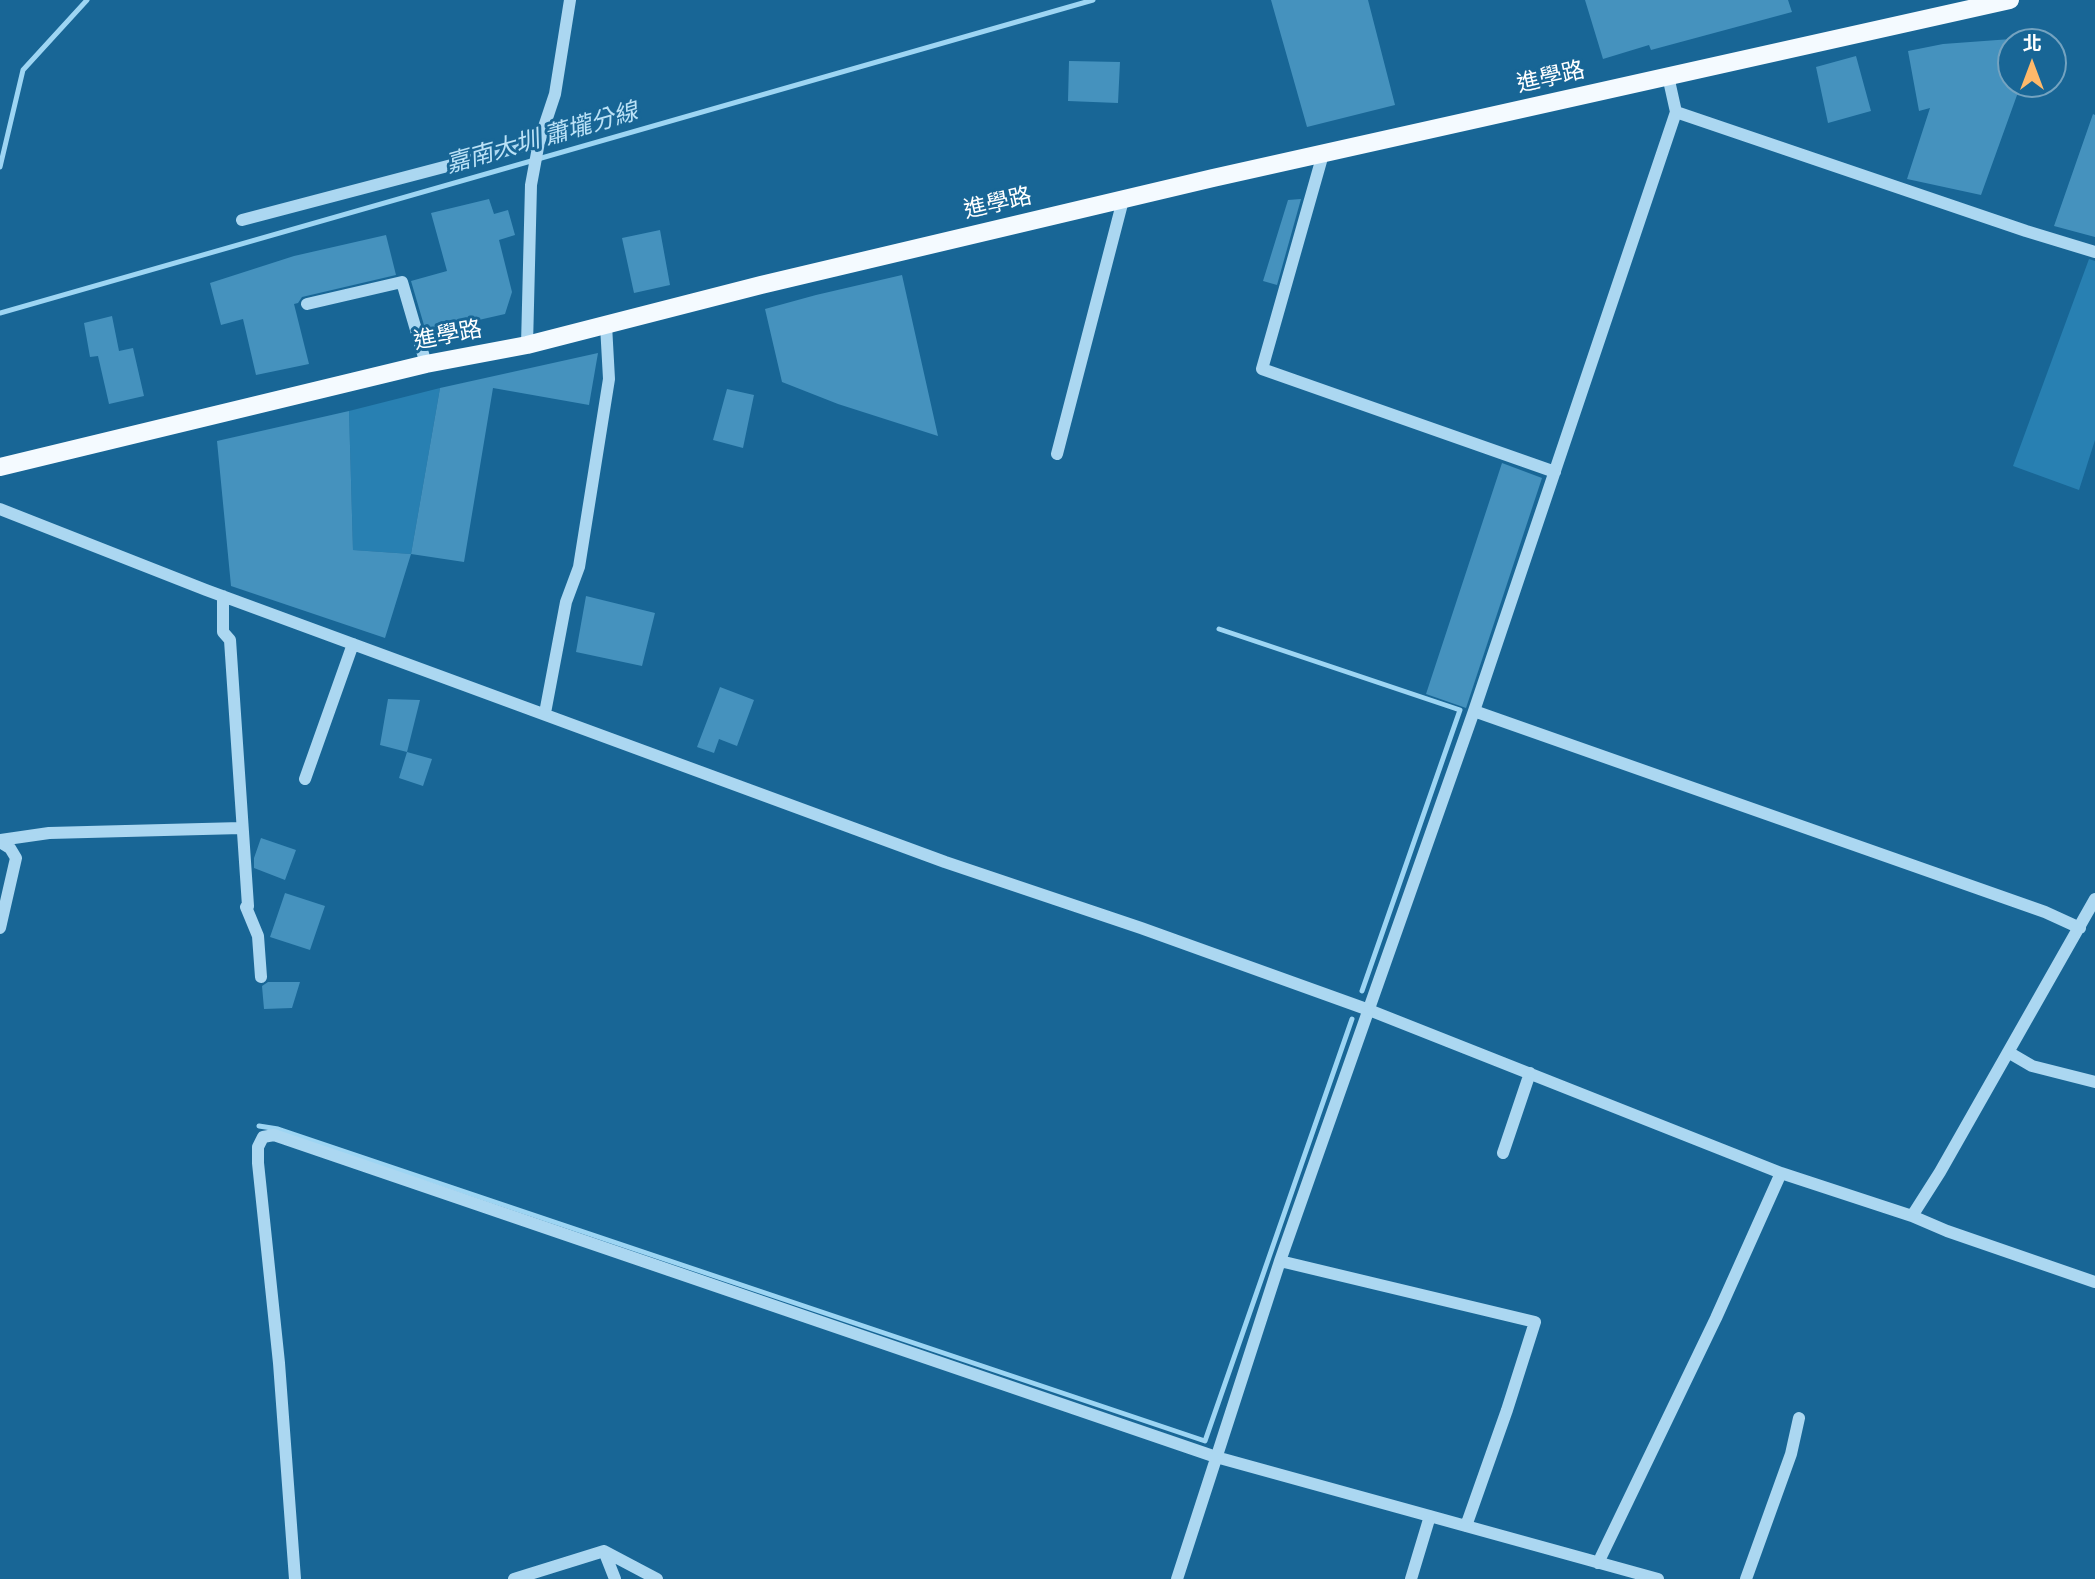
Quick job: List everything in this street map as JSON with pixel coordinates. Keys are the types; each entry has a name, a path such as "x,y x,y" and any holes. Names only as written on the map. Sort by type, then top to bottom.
{"main road":[{"name":"進學路","path":"0,467 426,364 527,345 761,285 1124,200 2010,0"}],"lane":[{"path":"527,345 531,185 539,142 555,94 570,0"},
{"path":"1177,1579 1280,1261 1474,711 1676,112 1668,76"},
{"path":"1676,112 2095,252"},
{"path":"243,220 539,142"},
{"path":"1323,154 1262,369 1555,472"},
{"path":"1057,454 1124,200"},
{"path":"307,304 402,282 426,364"},
{"path":"545,713 566,602 579,567 609,379 606,326"},
{"path":"0,509 223,596 945,862 1141,928 1369,1010 1781,1173 1912,1216 1947,1231 2095,1282"},
{"path":"223,596 223,632 230,640 246,907 258,936 261,977"},
{"path":"305,779 353,644"},
{"path":"1474,711 2045,912 2080,928"},
{"path":"0,841 49,833 241,828"},
{"path":"0,841 10,848 16,858 0,928"},
{"path":"1912,1216 2095,899"},
{"path":"2008,1052 2032,1066 2095,1082"},
{"path":"1503,1153 1530,1073"},
{"path":"295,1579 279,1363 258,1163 258,1147 263,1138 274,1135 1216,1457 1658,1579"},
{"path":"1598,1563 1716,1318 1781,1173"},
{"path":"1280,1261 1535,1322 1466,1526"},
{"path":"1746,1579 1791,1454 1799,1418"},
{"path":"1411,1579 1430,1516"},
{"path":"604,1551 615,1579"},
{"path":"514,1579 604,1551 657,1579"}],"shaded area":[{"path":"2089,259 2095,261 2095,440 2079,490 2013,466"},
{"path":"440,388 411,554 353,550 349,411"}],"building":[{"path":"1271,0 1368,0 1395,105 1307,127"},
{"path":"1585,0 1788,0 1792,12 1651,50 1649,45 1603,59"},
{"path":"1997,40 1997,98 2016,98 1981,195 1907,179 1930,108 1919,111 1908,51 1943,44"},
{"path":"1856,56 1871,111 1828,123 1816,67"},
{"path":"1069,61 1120,62 1118,103 1068,101"},
{"path":"2093,114 2095,115 2095,237 2054,226"},
{"path":"489,199 494,214 508,210 515,235 499,240 512,292 505,314 426,332 411,281 447,271 431,213"},
{"path":"1301,199 1277,285 1263,281 1288,200"},
{"path":"660,230 670,285 634,293 622,238"},
{"path":"386,235 396,275 302,297 294,304 309,364 256,375 243,319 221,325 210,283 294,256"},
{"path":"902,275 938,436 838,404 782,382 765,309"},
{"path":"112,316 119,351 133,348 144,396 109,404 98,356 90,357 84,323"},
{"path":"598,353 589,405 493,388 464,562 411,554 440,388"},
{"path":"727,389 754,395 743,448 713,440"},
{"path":"349,411 353,550 411,554 385,638 231,586 217,441"},
{"path":"1502,463 1542,478 1466,708 1426,694"},
{"path":"586,596 655,613 642,666 576,652"},
{"path":"720,687 754,700 737,746 719,739 714,753 697,747"},
{"path":"388,699 420,700 407,752 380,745"},
{"path":"407,752 432,759 423,786 399,778"},
{"path":"261,838 296,850 285,880 254,868 254,858"},
{"path":"285,893 325,906 310,950 270,937"},
{"path":"268,982 300,982 292,1008 264,1009 262,986"}],"waterway":[{"path":"0,167 23,70 87,0"},
{"name":"嘉南大圳 蕭壠分線","path":"0,313 1093,0"},
{"path":"1219,629 1460,710 1362,991"},
{"path":"259,1126 278,1129 1205,1441 1352,1019"}]}
